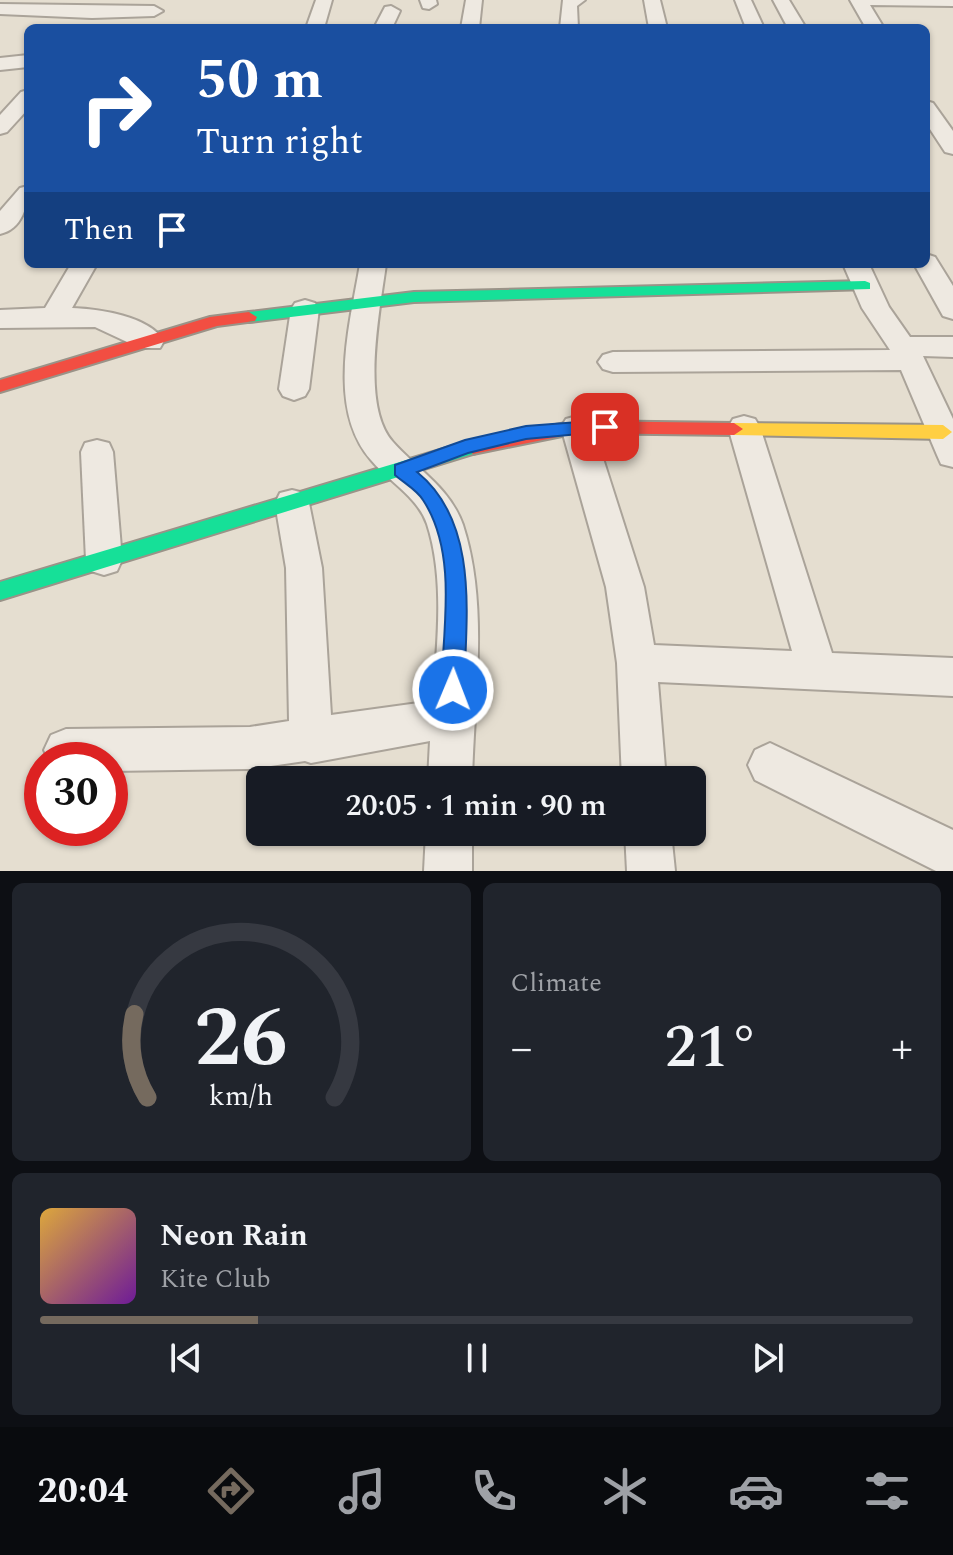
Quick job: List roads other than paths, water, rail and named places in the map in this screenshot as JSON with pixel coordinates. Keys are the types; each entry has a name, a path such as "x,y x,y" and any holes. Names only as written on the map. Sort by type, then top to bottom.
{"street":[{"path":"316,24 324,0"},
{"path":"471,24 474,0"},
{"path":"569,24 567,8 577,0"},
{"path":"652,0 657,24"},
{"path":"743,0 753,24"},
{"path":"781,0 795,24"},
{"path":"858,0 950,2"},
{"path":"858,0 873,24"},
{"path":"2,10 155,13"},
{"path":"385,24 391,11"},
{"path":"0,64 24,61"},
{"path":"0,128 24,101"},
{"path":"930,113 953,147"},
{"path":"0,227 24,198"},
{"path":"53,317 82,268"},
{"path":"372,268 361,371 365,423 377,446 429,492 445,524 456,579 450,766"},
{"path":"929,268 953,310"},
{"path":"0,386 216,321 305,309 414,297 860,275 907,353 948,443 744,427 577,427 495,440 2,592"},
{"path":"294,389 305,309"},
{"path":"3,324 53,317 104,318 122,323 150,341"},
{"path":"613,362 907,353 953,347"},
{"path":"577,427 625,587 637,663 643,766"},
{"path":"744,427 818,671"},
{"path":"97,452 104,560"},
{"path":"292,503 305,583 311,742"},
{"path":"637,663 953,677"},
{"path":"128,749 250,748 311,742 452,718"},
{"path":"770,765 953,854"},
{"path":"448,871 449,846"},
{"path":"649,846 651,871"}]}
